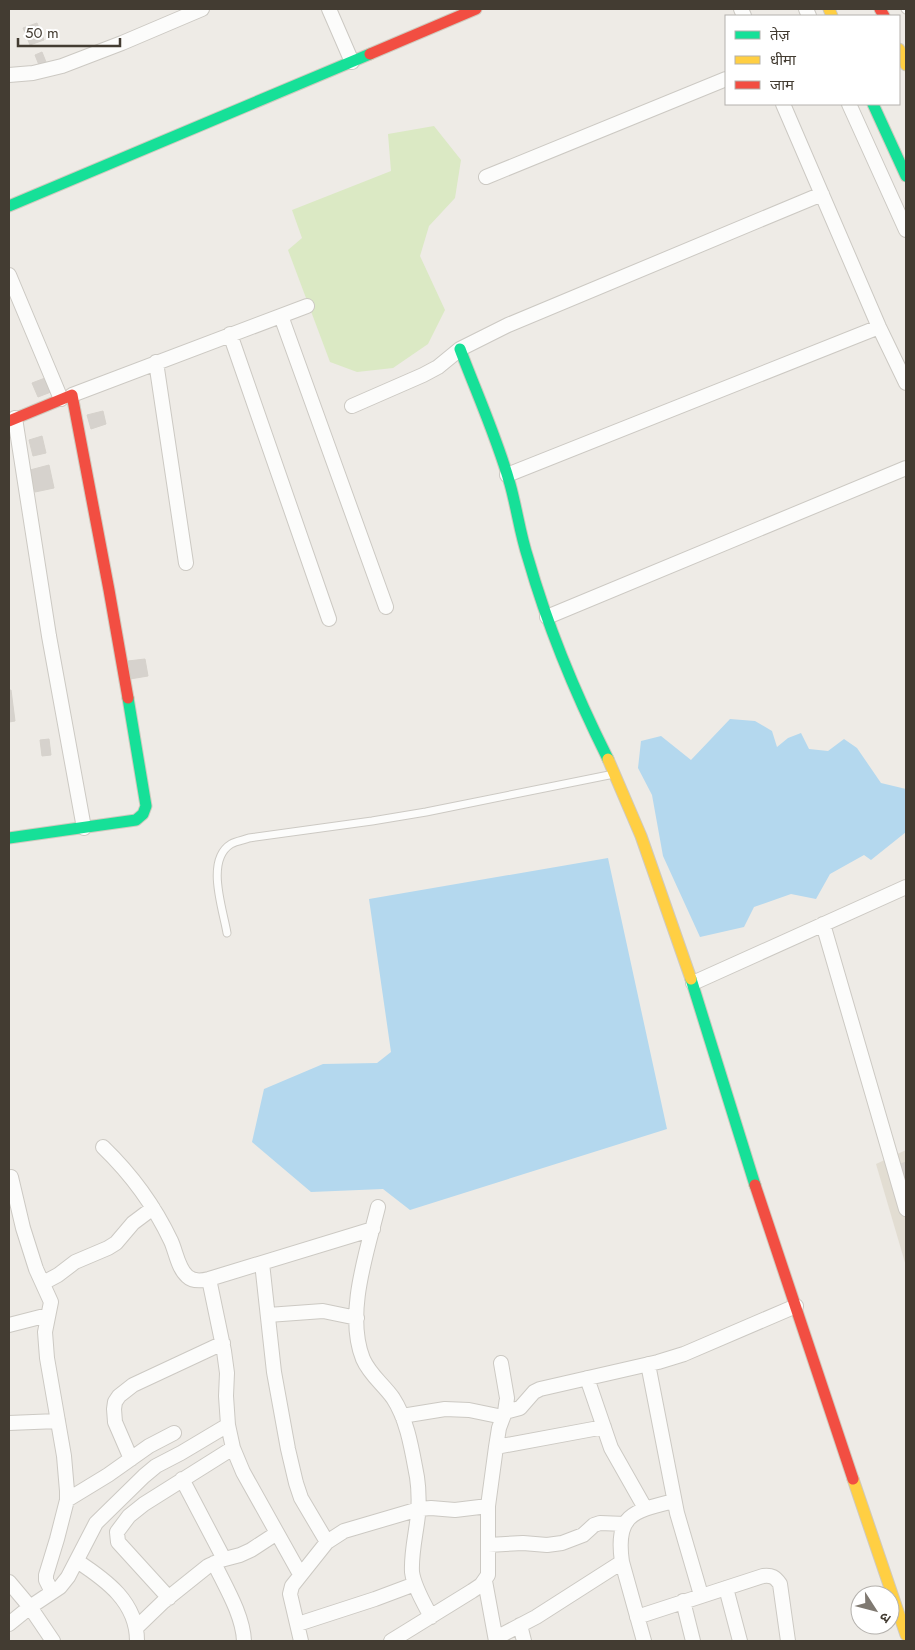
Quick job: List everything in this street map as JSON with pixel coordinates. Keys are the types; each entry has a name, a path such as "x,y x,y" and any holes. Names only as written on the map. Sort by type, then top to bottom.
{"street":[{"path":"9,74 33,73 62,66 202,9"},
{"path":"329,9 352,62"},
{"path":"9,206 171,136 352,62 449,14 476,9"},
{"path":"900,51 906,65"},
{"path":"486,176 725,80"},
{"path":"783,105 879,327 906,383"},
{"path":"849,105 906,230"},
{"path":"873,105 906,176"},
{"path":"352,406 423,375 444,363 460,349 508,325 822,194"},
{"path":"9,275 66,397 109,590 146,806 145,813 136,820 9,838"},
{"path":"84,828 12,420 156,362 307,306"},
{"path":"281,316 386,607"},
{"path":"507,475 879,327"},
{"path":"230,334 330,618"},
{"path":"460,349 500,452 528,560 547,617 587,716 616,774 642,836 693,983 745,1156 906,1635"},
{"path":"156,362 186,563"},
{"path":"547,617 906,468"},
{"path":"693,983 906,886"},
{"path":"823,924 906,1209"},
{"path":"103,1147 135,1180 172,1242 185,1275 191,1280 209,1279 373,1229"},
{"path":"11,1177 23,1228 36,1269 51,1302 45,1332 47,1358 65,1463 67,1500 46,1575 46,1580 52,1592"},
{"path":"378,1207 360,1283 357,1318 359,1342 362,1357 393,1398 410,1439 419,1498 412,1573 430,1617"},
{"path":"43,1283 58,1275 75,1262 116,1243 133,1223 153,1208"},
{"path":"262,1263 274,1372 296,1483 301,1498 327,1542"},
{"path":"209,1279 223,1343 228,1425 233,1448 243,1472 300,1574"},
{"path":"402,1416 445,1409 504,1414 520,1408 534,1392 540,1389 684,1354 796,1306"},
{"path":"268,1315 323,1311 357,1318"},
{"path":"9,1325 48,1315"},
{"path":"131,1459 115,1422 115,1402 119,1396 125,1390 141,1381 223,1343"},
{"path":"391,1641 472,1591 485,1581 488,1575 488,1506 499,1428 507,1398 501,1363"},
{"path":"648,1364 674,1501 701,1595"},
{"path":"587,1378 614,1454 644,1508"},
{"path":"9,1423 58,1420"},
{"path":"9,1624 52,1592 68,1577 96,1524 144,1476 156,1466 228,1425"},
{"path":"496,1446 604,1427"},
{"path":"67,1500 108,1475 149,1446 174,1433"},
{"path":"169,1598 118,1542 117,1532 130,1516 144,1504 233,1448"},
{"path":"182,1480 219,1561 238,1615 244,1641"},
{"path":"644,1641 622,1562 622,1528 637,1512 644,1508 674,1501"},
{"path":"301,1641 290,1594 292,1586 327,1542 344,1531 418,1509 455,1510 488,1506"},
{"path":"488,1545 523,1543 562,1544 583,1535 594,1525 600,1523 625,1524"},
{"path":"137,1635 169,1598 219,1561 251,1550 277,1533"},
{"path":"77,1560 109,1583 117,1592 132,1615 137,1635"},
{"path":"485,1581 496,1640 622,1562"},
{"path":"637,1617 701,1595 770,1575 776,1578 780,1584 788,1641"},
{"path":"9,1582 30,1607 53,1641"},
{"path":"298,1624 415,1584"},
{"path":"726,1588 740,1641"},
{"path":"683,1602 693,1641"},
{"path":"520,1625 524,1641"}],"lane":[{"path":"228,932 216,874 220,856 230,844 250,838 426,812 616,774"}],"shaded area":[{"path":"906,1150 906,1266 876,1164"}],"green space":[{"path":"434,126 461,160 455,198 429,226 420,256 445,310 428,344 393,368 357,372 330,362 288,250 302,238 292,210 391,171 388,134"}],"water":[{"path":"730,719 755,721 772,731 777,747 788,738 801,733 809,749 828,751 844,739 857,748 881,783 906,789 906,832 871,860 864,855 830,874 816,899 791,894 754,907 744,927 700,937 663,856 652,795 638,768 641,741 661,736 691,760"},
{"path":"608,858 667,1129 410,1210 383,1189 311,1192 252,1142 264,1089 323,1064 377,1063 391,1052 369,899"}],"building":[{"path":"37,23 44,40 30,45 23,28"},
{"path":"42,52 46,62 39,65 35,55"},
{"path":"45,378 51,392 38,397 32,383"},
{"path":"103,411 106,424 91,429 87,415"},
{"path":"42,436 46,453 33,456 29,440"},
{"path":"49,465 54,488 35,492 30,470"},
{"path":"145,659 148,676 130,679 128,661"},
{"path":"9,690 11,690 15,721 9,722"},
{"path":"49,739 51,755 42,756 40,740"},
{"path":"906,1162 906,1185 904,1186 898,1165"}],"traffic: fast":[{"path":"9,206 370,54"},
{"path":"873,105 906,176"},
{"path":"460,349 505,467 525,549 544,610 574,686 608,759"},
{"path":"9,838 136,820 143,814 146,806 128,698"},
{"path":"691,979 755,1185"}],"traffic: slow":[{"path":"829,9 832,15"},
{"path":"900,51 906,65"},
{"path":"608,759 641,836 691,979"},
{"path":"853,1479 906,1635"}],"traffic: jam":[{"path":"370,54 476,9"},
{"path":"880,9 883,15"},
{"path":"9,421 72,395 128,698"},
{"path":"755,1185 853,1479"}]}
